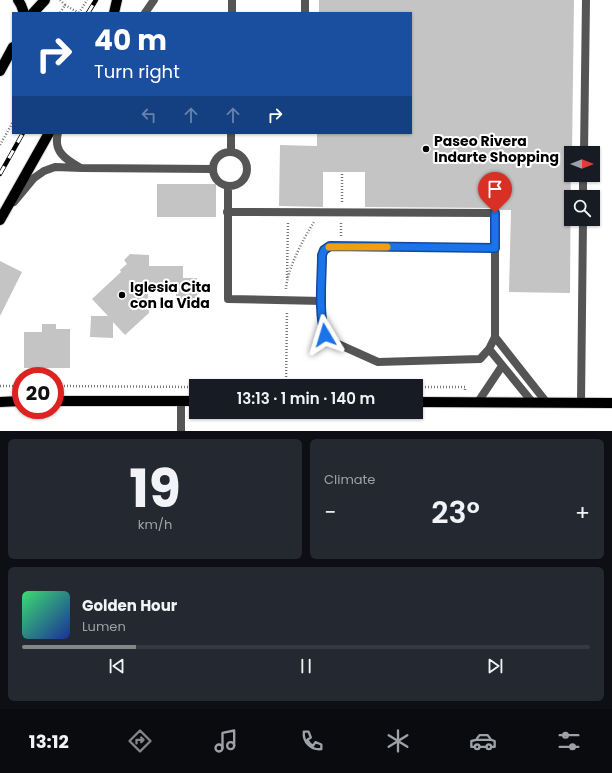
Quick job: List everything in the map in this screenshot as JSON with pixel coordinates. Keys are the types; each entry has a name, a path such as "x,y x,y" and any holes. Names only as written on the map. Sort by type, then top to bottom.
{"main road":[{"path":"18,0 24,12"},
{"path":"34,12 45,0"},
{"path":"112,0 114,12"},
{"path":"114,12 116,0"},
{"path":"0,71 12,49"},
{"path":"2,216 48,134"},
{"path":"0,402 12,401"},
{"path":"64,401 189,401"},
{"path":"423,402 612,403"}],"street":[{"path":"115,12 123,0"},
{"path":"146,12 154,0"},
{"path":"232,0 232,12"},
{"path":"305,0 305,12"},
{"path":"584,146 586,0"},
{"path":"58,134 57,146 61,155 82,168"},
{"path":"231,134 231,152"},
{"path":"231,152 243,159 247,168 244,178 237,184 228,186 219,182 213,169 218,157 222,154 231,152"},
{"path":"2,216 34,178 44,171 55,167 213,169"},
{"path":"228,186 228,299 322,301"},
{"path":"227,212 495,213 495,248 495,337 489,349 480,360 378,362 328,340 325,335 323,329 322,301 322,255 324,250 330,246 495,248"},
{"path":"581,403 583,226"},
{"path":"495,337 547,403"},
{"path":"489,349 533,403"},
{"path":"478,402 502,366"},
{"path":"181,401 181,431"}],"path":[{"path":"60,0 77,12"},
{"path":"80,12 87,0"},
{"path":"61,12 65,4"},
{"path":"0,145 12,124"},
{"path":"286,289 288,212"},
{"path":"287,281 304,238 320,212"},
{"path":"286,379 287,312"},
{"path":"0,386 12,386"},
{"path":"64,386 189,387"},
{"path":"423,387 465,387"}],"building":[{"name":"Paseo Rivera Indarte Shopping","path":"319,0 574,0 572,146 564,146 564,182 571,182 571,190 564,190 564,226 570,226 570,293 509,292 511,210 500,210 495,208 365,207 365,172 323,172 323,207 279,206 280,145 317,146 317,134 412,134 412,12 319,12"},
{"path":"157,184 216,184 216,217 157,217"},
{"name":"Iglesia Cita con la Vida","path":"130,254 149,255 149,266 183,266 183,278 197,278 197,301 176,301 176,292 148,292 149,313 125,335 113,322 113,338 90,337 91,316 108,316 92,299 121,272 120,270 127,264 124,260"},
{"path":"0,261 22,272 0,316"},
{"path":"42,324 56,324 56,329 70,329 70,368 24,367 24,332 42,332"}],"railway":[{"path":"89,12 96,0"},
{"path":"0,174 22,134"}],"slow traffic":[{"path":"329,247 387,247"}],"place":[{"name":"Paseo Rivera Indarte Shopping","path":"426,149"},
{"name":"Iglesia Cita con la Vida","path":"122,295"}],"route":[{"path":"325,335 323,329 322,301 322,255 324,250 330,246 495,248 495,213"}]}
